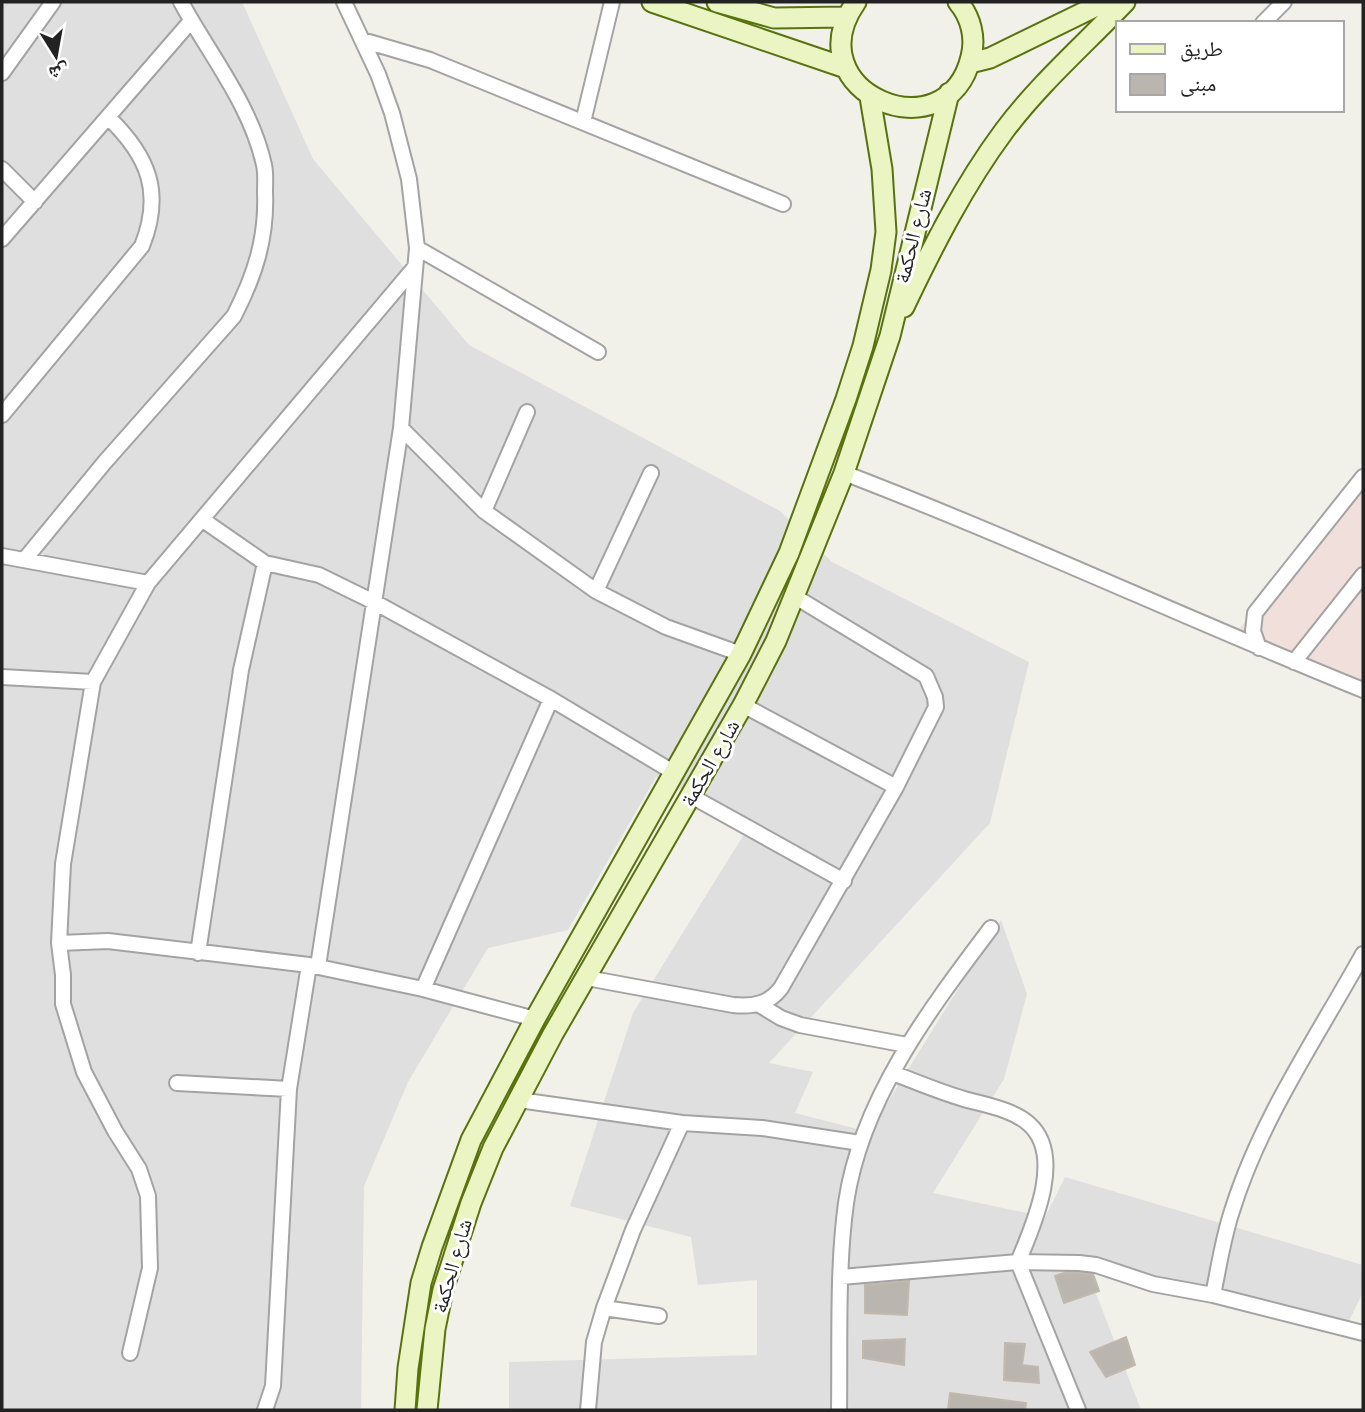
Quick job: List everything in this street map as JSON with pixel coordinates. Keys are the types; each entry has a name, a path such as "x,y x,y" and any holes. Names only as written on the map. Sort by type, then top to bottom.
{"street":[{"path":"2,73 53,2"},
{"path":"25,559 104,463 234,316 259,260 265,232 264,166 250,126 233,90 181,2"},
{"path":"265,1410 273,1386 289,1089 376,603 401,428 417,248 404,152 378,74 344,2"},
{"path":"583,122 612,2"},
{"path":"652,2 846,68"},
{"path":"717,2 774,18 851,10 841,44 846,68 852,79 870,97 892,107 916,108 939,100 949,93 965,74 970,63 971,27 958,2"},
{"path":"970,63 1000,53 1105,2"},
{"path":"890,336 956,205 1004,131 1026,104 1125,2"},
{"path":"1264,21 1284,2"},
{"path":"2,239 191,21"},
{"path":"362,40 430,60 783,204"},
{"name":"شارع الحكمة","path":"427,1410 435,1329 454,1251 493,1149 553,1034 743,705 776,641 844,473 890,336 949,93"},
{"name":"شارع الحكمة","path":"405,1410 413,1328 421,1283 471,1140 535,1019 741,654 789,553 846,399 869,321 881,270 886,232 882,169 870,97"},
{"path":"2,415 142,246 150,226 152,189 146,169 136,149 109,118"},
{"path":"2,169 35,202"},
{"path":"417,248 598,352"},
{"path":"130,1353 150,1268 148,1196 139,1168 115,1131 85,1072 63,1004 59,943 63,864 93,682 148,583 415,267"},
{"path":"484,511 527,412"},
{"path":"401,428 484,511 596,591 666,627 741,654"},
{"path":"596,591 651,473"},
{"path":"844,473 924,504 1363,690"},
{"path":"1259,648 1254,631 1255,614 1363,477"},
{"path":"203,520 265,564 319,575 376,603 551,699 673,772"},
{"path":"2,556 148,583"},
{"path":"198,953 241,670 265,564"},
{"path":"1294,662 1363,575"},
{"path":"587,978 733,1004 758,1004 771,999 781,988 896,787 936,707 935,697 926,676 794,596"},
{"path":"2,677 93,682"},
{"path":"424,989 551,699"},
{"path":"743,705 896,787"},
{"path":"691,796 844,881"},
{"path":"839,1410 841,1277 846,1202 860,1143 906,1045 991,928"},
{"path":"59,943 108,941 313,966 424,989 535,1019"},
{"path":"1213,1294 1233,1208 1264,1130 1363,954"},
{"path":"758,1004 781,1018 800,1025 906,1045"},
{"path":"893,1073 999,1108 1030,1124 1038,1135 1043,1148 1044,1179 1033,1225 1018,1262 1079,1410"},
{"path":"177,1083 289,1089"},
{"path":"519,1100 682,1123 762,1128 860,1143"},
{"path":"588,1410 594,1342 604,1308 633,1230 682,1123"},
{"path":"841,1277 1018,1262 1096,1265 1153,1284 1213,1294 1363,1333"},
{"path":"604,1308 659,1316"}],"shaded area":[{"path":"2,2 242,2 313,159 469,345 780,511 832,562 1029,662 990,823 769,1063 813,1072 795,1113 869,1132 1001,920 1027,994 1004,1079 933,1193 1045,1217 1065,1177 1363,1265 1363,1292 1349,1321 1085,1265 1141,1410 509,1410 509,1362 757,1355 757,1280 698,1285 691,1237 570,1206 633,1013 751,823 656,777 568,930 488,948 408,1082 364,1186 361,1410 2,1410"},
{"path":"1363,483 1363,687 1233,636"}],"building":[{"path":"1067,1272 1093,1274 1099,1291 1064,1303 1055,1276"},
{"path":"909,1281 907,1315 865,1313 865,1285"},
{"path":"1126,1337 1135,1365 1106,1377 1090,1352"},
{"path":"905,1339 904,1365 863,1358 863,1341"},
{"path":"1005,1343 1025,1344 1022,1365 1038,1367 1039,1383 1004,1380"},
{"path":"950,1393 1026,1403 1025,1410 948,1410"}]}
